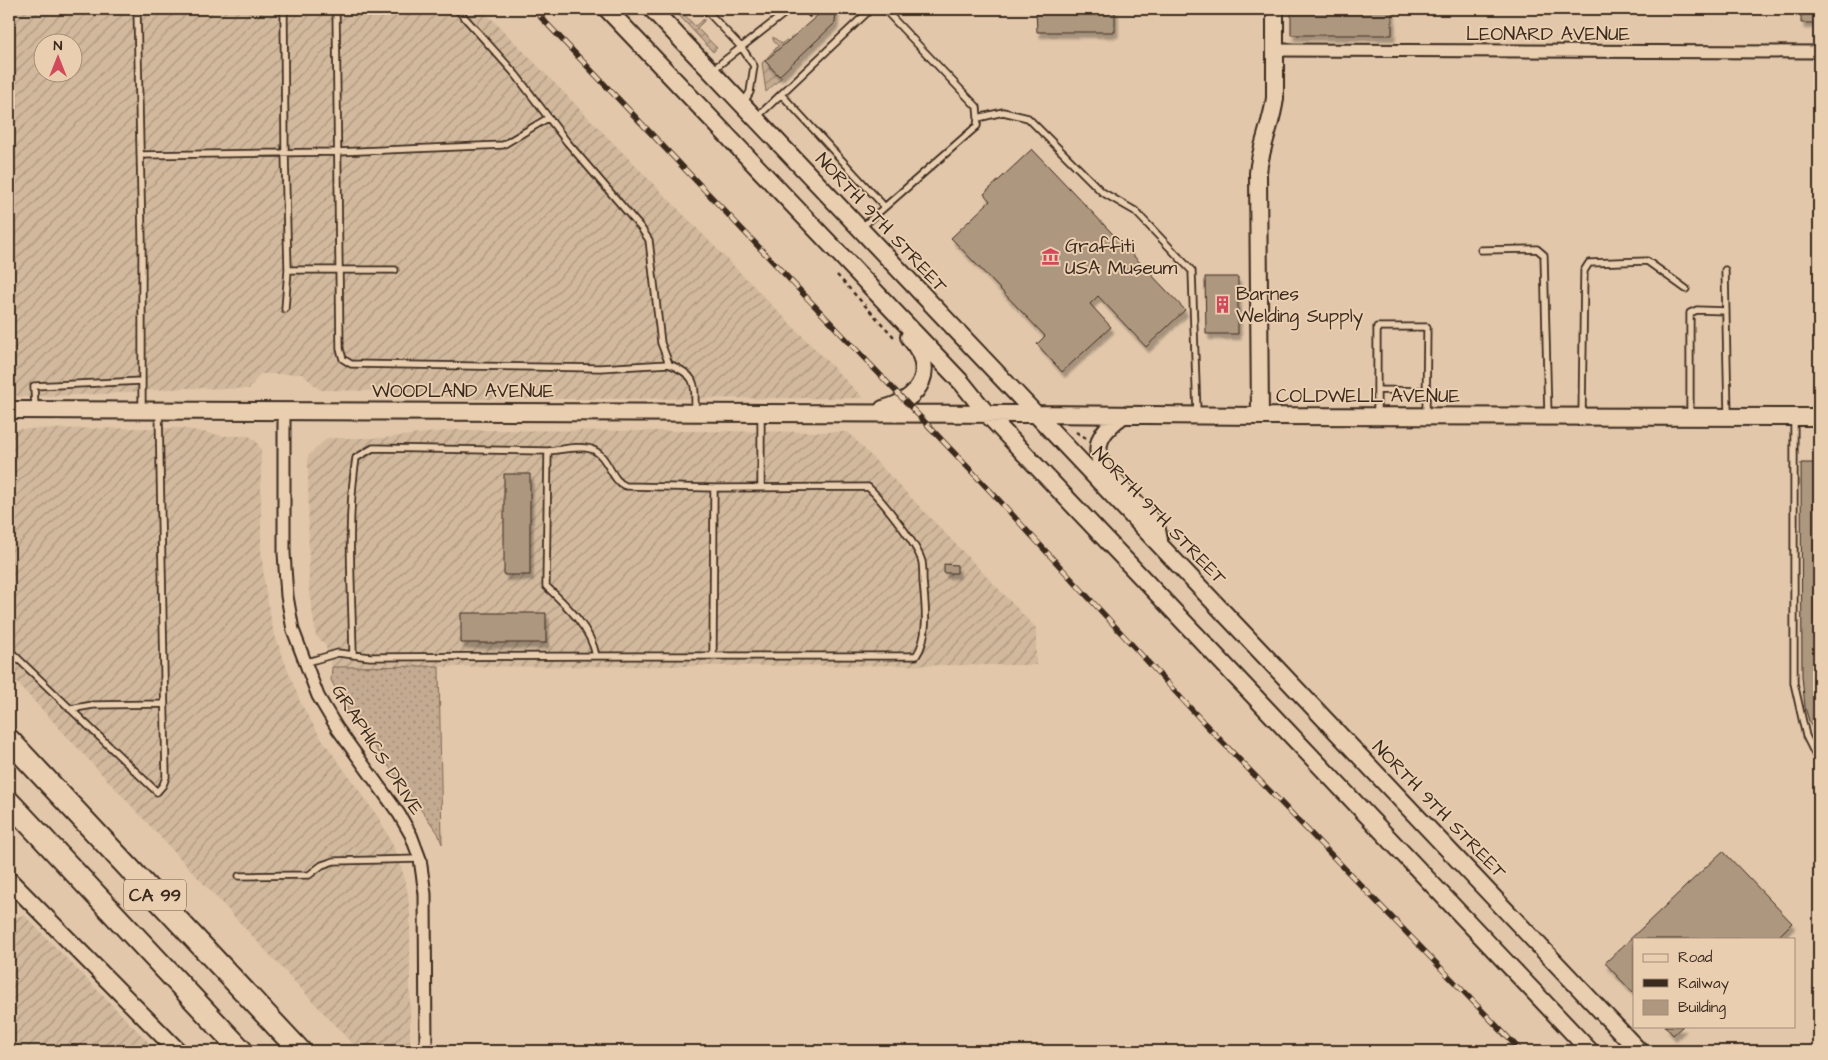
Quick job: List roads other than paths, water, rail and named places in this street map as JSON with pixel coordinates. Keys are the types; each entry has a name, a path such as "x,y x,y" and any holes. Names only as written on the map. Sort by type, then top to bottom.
{"highway":[{"name":"CA 99","path":"9,740 300,1051"},
{"name":"CA 99","path":"9,802 242,1051"}],"street":[{"path":"607,9 962,383 987,414 1590,1051"},
{"name":"NORTH 9TH STREET","path":"652,9 1639,1051"},
{"path":"1260,416 1258,173 1259,157 1273,110 1276,50 1275,9"},
{"name":"LEONARD AVENUE","path":"1276,50 1819,52"},
{"path":"866,282 866,289 913,341 922,359 924,371 920,386 905,401 896,406 866,413"},
{"name":"WOODLAND AVENUE","path":"9,410 917,414"},
{"name":"GRAPHICS DRIVE","path":"284,410 284,553 286,596 293,630 318,696 337,728 399,814 411,835 420,859 425,894 426,1051"},
{"name":"COLDWELL AVENUE","path":"917,414 1819,417"},
{"path":"1123,415 1108,426 1103,433 1099,446 1099,460 1105,471 1156,525 1161,547"},
{"path":"9,880 178,1051"},
{"path":"1561,1021 1585,1036 1599,1051"}],"lane":[{"path":"137,9 142,410"},
{"path":"284,9 288,270 285,309"},
{"path":"336,9 338,270 340,349 343,359 351,364 600,368 669,364 687,371 695,386 695,412"},
{"path":"457,9 516,75 567,142 641,228 649,240 661,343 669,364"},
{"path":"706,9 742,48 754,66 750,92 742,105"},
{"path":"711,71 790,9"},
{"path":"755,118 871,9"},
{"path":"860,229 977,126 978,118 977,108 884,9"},
{"path":"781,94 884,206"},
{"path":"978,118 1003,112 1028,118 1102,192 1135,212 1192,271 1198,416"},
{"path":"140,155 337,152 503,145 548,118"},
{"path":"1481,250 1537,249 1544,255 1548,417"},
{"path":"1582,417 1584,271 1589,263 1647,261 1686,289"},
{"path":"288,270 396,270"},
{"path":"1725,270 1728,416"},
{"path":"1690,416 1690,314 1697,310 1726,311"},
{"path":"1377,416 1377,327 1427,327 1426,416"},
{"path":"35,410 34,386 142,381"},
{"path":"1377,390 1426,391"},
{"path":"9,650 157,792 163,785 166,777 159,410"},
{"path":"760,487 761,412"},
{"path":"1794,417 1794,683 1806,736 1819,762"},
{"path":"304,663 338,653 353,655 370,657 916,656 921,649 926,614 922,561 910,540 877,495 868,487 714,488 626,486 622,485 601,454 591,449 580,448 548,451 373,448 356,458 353,479 351,516 353,655"},
{"path":"548,451 546,586 563,602 594,642 596,656"},
{"path":"713,656 714,488"},
{"path":"70,709 93,704 164,704"},
{"path":"239,876 310,875 322,865 334,861 420,859"}],"railway":[{"path":"533,9 996,497 1205,724 1521,1051"}],"place":[{"name":"Graffiti USA Museum","path":"1051,257"},
{"name":"Barnes Welding Supply","path":"1222,305"}]}
